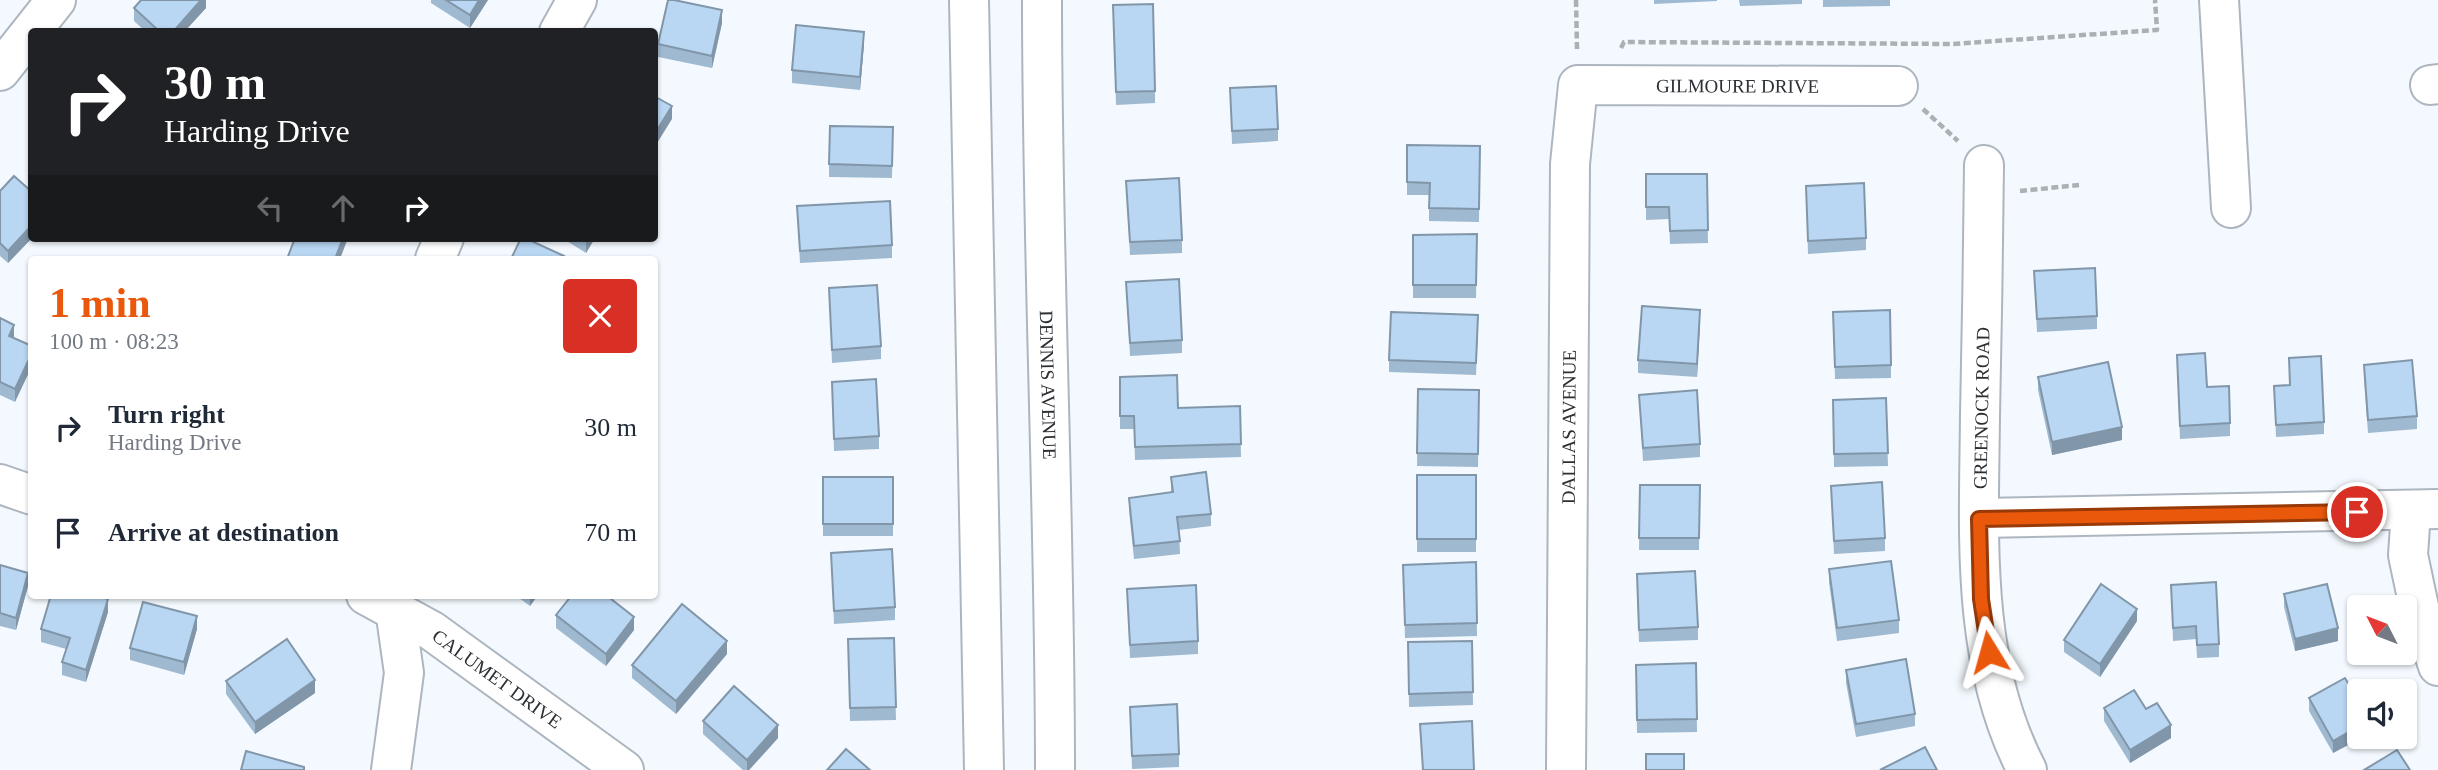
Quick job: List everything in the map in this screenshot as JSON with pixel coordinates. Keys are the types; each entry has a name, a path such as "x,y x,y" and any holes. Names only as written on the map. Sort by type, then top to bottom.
{"street":[{"path":"34,28 56,0"},
{"path":"561,28 577,0"},
{"path":"970,0 984,770"},
{"name":"DENNIS AVENUE","path":"1042,0 1042,173 1055,597 1055,770"},
{"path":"2218,0 2231,208"},
{"path":"0,72 28,36"},
{"name":"GILMOURE DRIVE","path":"1592,85 1898,86"},
{"name":"DALLAS AVENUE","path":"1566,770 1570,164 1592,85"},
{"name":"GREENOCK ROAD","path":"1984,180 1979,519 1981,599 1993,679 2027,770"},
{"path":"0,484 28,494"},
{"path":"1979,519 2425,510 2408,555 2419,607 2438,666"},
{"path":"384,600 404,673 391,770"},
{"name":"CALUMET DRIVE","path":"384,600 432,631 624,770"}],"path":[{"path":"1576,0 1592,85"},
{"path":"1592,85 1624,42 1952,44 2157,30 2155,0"},
{"path":"1898,86 1984,180 2078,186"}],"building":[{"path":"141,0 201,0 176,28 156,28 134,8"},
{"path":"446,0 479,0 470,15"},
{"path":"668,0 722,10 712,56 658,44"},
{"path":"1153,4 1155,91 1116,92 1113,5"},
{"path":"796,25 864,32 860,77 792,70"},
{"path":"1276,86 1278,129 1232,131 1230,88"},
{"path":"658,98 672,106 658,129"},
{"path":"830,126 893,127 892,166 829,164"},
{"path":"1407,145 1480,146 1479,209 1429,208 1430,183 1407,182"},
{"path":"1646,174 1707,174 1708,230 1670,231 1669,207 1646,207"},
{"path":"14,176 28,188 28,229 8,251 0,243 0,191"},
{"path":"1179,178 1182,240 1130,242 1126,181"},
{"path":"1864,183 1866,238 1808,241 1806,186"},
{"path":"890,201 892,245 800,251 797,206"},
{"path":"1477,234 1476,285 1413,285 1413,235"},
{"path":"293,242 341,242 336,256 288,256"},
{"path":"519,242 534,242 564,256 512,256"},
{"path":"2095,268 2097,316 2037,319 2034,271"},
{"path":"1179,279 1182,340 1130,343 1126,282"},
{"path":"877,285 881,346 832,350 829,288"},
{"path":"1642,306 1700,310 1697,364 1638,360"},
{"path":"1890,310 1891,365 1835,367 1833,312"},
{"path":"1391,312 1478,315 1476,363 1389,360"},
{"path":"0,318 14,325 9,336 28,344 28,361 15,389 0,382"},
{"path":"2205,353 2207,387 2229,386 2230,423 2180,426 2177,355"},
{"path":"2321,356 2324,422 2276,425 2274,386 2290,385 2289,358"},
{"path":"2412,360 2417,416 2368,420 2364,365"},
{"path":"2108,362 2122,427 2052,442 2038,377"},
{"path":"1177,375 1178,408 1240,406 1241,444 1135,447 1134,416 1120,416 1120,377"},
{"path":"876,379 879,436 834,439 832,382"},
{"path":"1418,389 1479,390 1478,454 1417,453"},
{"path":"1697,390 1700,444 1643,448 1639,395"},
{"path":"1886,398 1888,453 1834,454 1833,400"},
{"path":"1206,472 1211,514 1177,517 1180,541 1134,546 1129,498 1173,492 1171,477"},
{"path":"1417,475 1476,475 1476,539 1417,539"},
{"path":"823,477 893,477 893,524 823,524"},
{"path":"1882,482 1885,538 1834,541 1831,486"},
{"path":"1640,485 1700,485 1699,538 1639,538"},
{"path":"892,549 895,607 834,611 831,553"},
{"path":"1891,561 1899,620 1837,628 1829,569"},
{"path":"1476,562 1477,623 1405,625 1403,565"},
{"path":"0,565 28,573 16,618 0,613"},
{"path":"1695,571 1698,627 1639,630 1637,574"},
{"path":"2216,582 2219,644 2197,645 2196,626 2173,628 2171,585"},
{"path":"2101,584 2137,609 2100,664 2064,640"},
{"path":"2327,584 2338,628 2295,639 2284,594"},
{"path":"1196,585 1198,641 1130,645 1127,589"},
{"path":"50,599 108,599 86,670 62,662 70,638 41,629"},
{"path":"569,599 611,599 634,617 606,654 556,615"},
{"path":"143,602 197,616 184,662 130,648"},
{"path":"682,604 727,641 676,701 632,665"},
{"path":"894,638 896,707 850,708 848,639"},
{"path":"287,639 315,680 255,722 226,681"},
{"path":"1472,641 1473,692 1409,694 1408,642"},
{"path":"1906,659 1915,714 1856,724 1846,670"},
{"path":"1696,663 1697,719 1637,720 1636,665"},
{"path":"2345,678 2347,733 2333,741 2309,698"},
{"path":"734,686 778,725 747,760 703,721"},
{"path":"2134,690 2146,709 2157,703 2171,725 2130,750 2104,708"},
{"path":"1177,704 1179,754 1132,756 1130,707"},
{"path":"1472,721 1474,770 1423,770 1420,724"},
{"path":"1925,747 1937,770 1880,770"},
{"path":"846,749 870,770 827,770"},
{"path":"2397,750 2410,770 2364,770"},
{"path":"246,751 304,767 304,770 241,770"},
{"path":"1646,754 1684,754 1684,770 1646,770"}],"route":[{"path":"1989,652 1981,599 1979,519 2357,512"}]}
